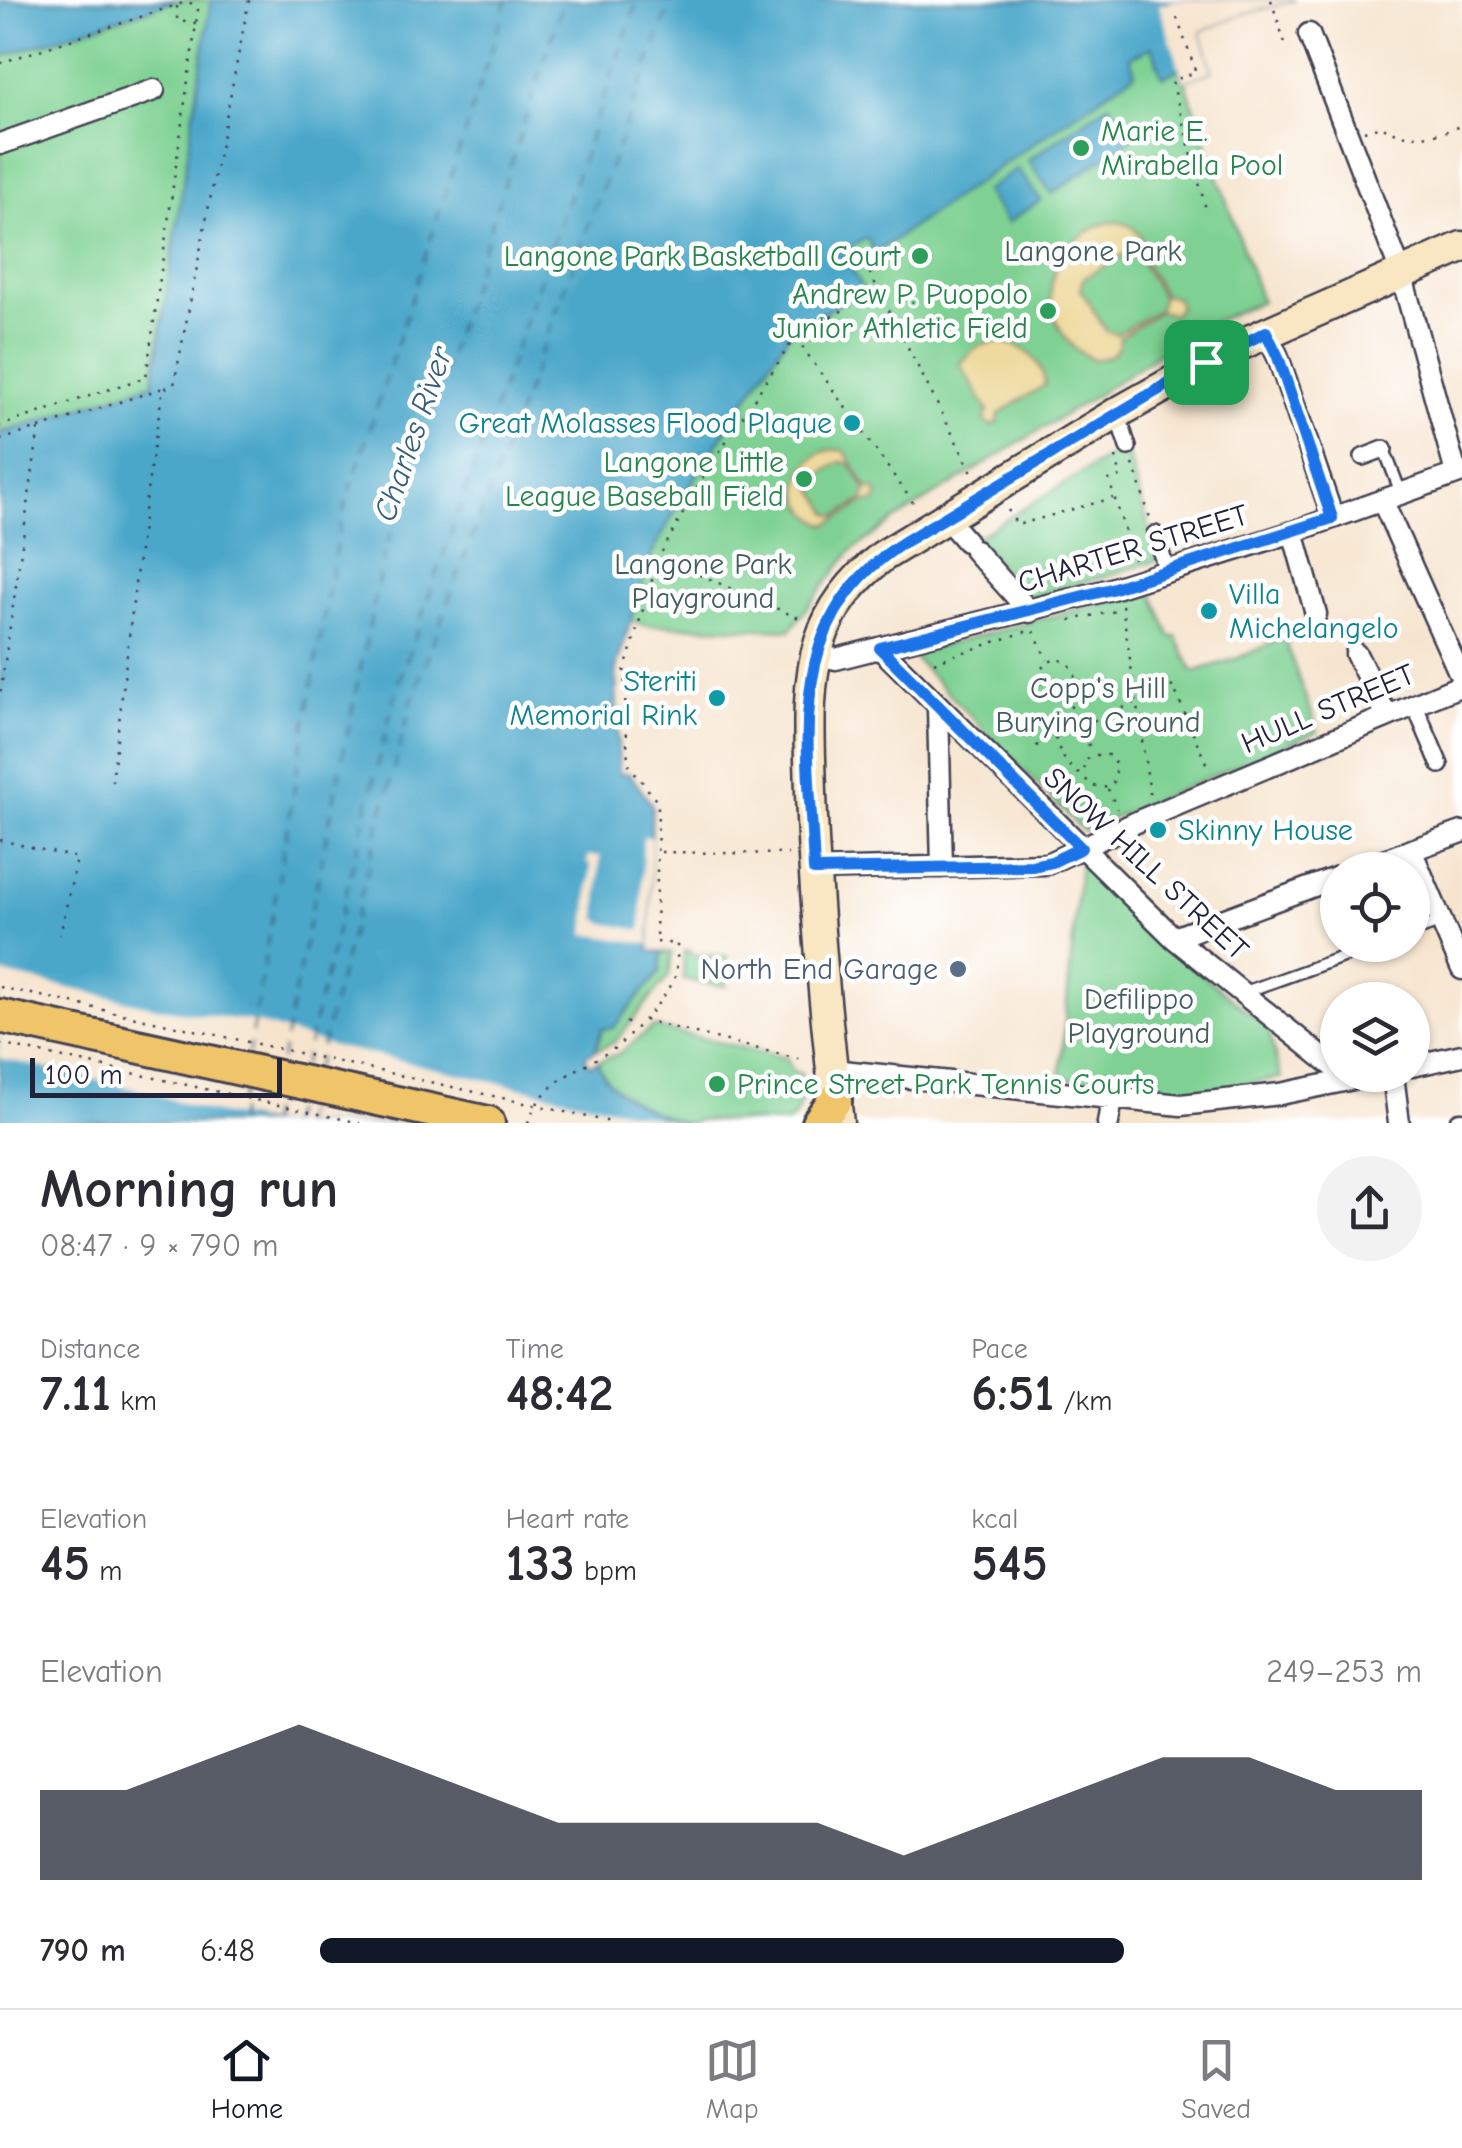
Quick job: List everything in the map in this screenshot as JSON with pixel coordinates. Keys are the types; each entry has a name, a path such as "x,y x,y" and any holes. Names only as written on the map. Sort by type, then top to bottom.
{"main road":[{"path":"831,1104 804,862 816,656 824,629 840,600 882,556 1116,413 1208,368 1266,332 1462,247"},
{"path":"0,1016 488,1123"}],"street":[{"path":"1309,34 1401,273 1459,472"},
{"path":"0,144 154,90"},
{"path":"1266,332 1299,396 1332,518"},
{"path":"1116,413 1121,450"},
{"path":"1363,457 1384,449"},
{"name":"CHARTER STREET","path":"816,656 836,659 1030,612 1293,532 1459,472"},
{"path":"1391,496 1462,682"},
{"path":"945,517 1030,612"},
{"path":"1293,532 1316,614"},
{"path":"1155,534 1167,572"},
{"name":"SNOW HILL STREET","path":"880,648 1174,938 1320,1057"},
{"path":"1356,654 1387,716"},
{"name":"HULL STREET","path":"804,862 942,867 1041,865 1415,706 1462,682"},
{"path":"1415,706 1440,765"},
{"path":"938,708 942,867"},
{"path":"1406,852 1462,832"},
{"path":"1411,850 1462,969"},
{"path":"1174,938 1320,884"},
{"path":"1430,1062 1462,1055"},
{"path":"831,1104 1112,1098 1191,1105 1280,1094 1320,1082"},
{"path":"1395,1092 1399,1123"},
{"path":"1108,1123 1112,1098"}],"lane":[{"path":"1384,449 1391,496"},
{"path":"1430,926 1442,922"},
{"path":"1241,993 1328,962"}],"path":[{"path":"0,440 174,385 249,0"},
{"path":"1271,0 1286,43"},
{"path":"178,4 177,21 196,23"},
{"path":"0,63 178,4 194,4 198,10 146,378 0,426"},
{"path":"1176,18 1196,72 1172,81 1206,209"},
{"path":"1348,138 1381,126 1399,135 1418,136 1442,134 1462,125"},
{"path":"860,254 974,476"},
{"path":"528,1123 549,1089 590,1059 616,1047 675,980 677,944 656,942 658,803 628,764 624,672 659,557 706,472 795,337 879,290"},
{"path":"795,337 914,504"},
{"path":"112,790 143,518 164,388"},
{"path":"0,695 39,428"},
{"path":"1121,450 1122,476 1108,480 1138,571"},
{"path":"1121,450 1155,534"},
{"path":"1008,509 1017,525 1113,498"},
{"path":"659,557 800,619"},
{"path":"1121,593 1151,799"},
{"path":"1065,621 1122,610"},
{"path":"934,662 1034,629 1048,662"},
{"path":"1059,660 1072,667 1074,685 1065,694 1052,696 1042,687 1039,676 1048,662 1059,660"},
{"path":"1036,746 1173,686 1211,775"},
{"path":"1065,694 1093,755"},
{"path":"1055,738 1068,767 1092,787 1107,788 1117,778 1118,766 1109,755 1093,755 1085,761 1084,778"},
{"path":"1107,788 1118,812"},
{"path":"0,840 77,858 60,935"},
{"path":"659,852 804,862"},
{"path":"0,988 616,1123"},
{"path":"643,1020 802,1060"},
{"path":"626,1022 634,1028"},
{"path":"0,1044 360,1123"}],"green space":[{"path":"177,0 212,0 153,384 0,433 0,57"},
{"name":"Langone Park","path":"1165,23 1261,301 1193,331 896,519 851,551 790,630 645,625 630,621 651,556 682,498 790,332 862,290 828,235"},
{"path":"1125,447 1159,560 1029,599 975,538"},
{"name":"Copp's Hill Burying Ground","path":"1151,590 1171,638 1176,636 1193,672 1284,638 1318,731 1083,831 916,660 914,653"},
{"name":"Defilippo Playground","path":"1080,862 1185,961 1268,1028 1281,1078 1196,1093 1060,1078"},
{"path":"649,951 672,953 669,976 615,1042 585,1055 589,1065 618,1054 653,1027 787,1058 792,1071 801,1074 799,1107 789,1123 611,1123 574,1051"},
{"path":"684,951 691,951 692,955 727,956 726,986 683,980"}],"sand":[{"path":"1115,222 1135,229 1143,244 1140,255 1164,295 1176,297 1180,306 1173,315 1160,311 1120,337 1112,354 1098,359 1084,355 1069,342 1055,317 1051,300 1052,283 1065,252 1092,229","holes":["1126,253 1137,256 1162,297 1159,309 1117,334 1106,331 1081,290 1084,278"]},
{"path":"992,342 1012,344 1028,353 1039,366 1045,385 999,414 998,423 991,426 984,420 988,411 960,364 977,347"},
{"path":"829,450 844,450 868,489 878,495 875,503 865,502 827,525 815,518 806,509 799,486 807,464","holes":["841,462 850,464 866,490 864,499 837,516 830,514 813,487 814,478"]}],"water":[{"path":"0,0 177,0 0,57"},
{"name":"Charles River","path":"211,0 1295,0 1200,31 1212,71 1184,81 1180,69 1162,77 1152,47 1130,57 1135,73 875,253 867,238 842,252 863,290 790,332 682,498 651,556 616,669 619,773 630,774 652,805 649,951 662,952 660,972 613,1028 602,1029 595,1051 585,1056 589,1065 598,1062 621,1093 660,1115 684,1123 0,1123 0,434 153,383"},
{"name":"Marie E. Mirabella Pool","path":"1109,104 1133,137 1052,194 1028,160"},
{"path":"1017,169 1041,200 1007,223 985,191"}],"pier":[{"path":"1175,0 1295,0 1200,31 1212,71 1184,81 1159,5"},
{"path":"643,837 652,837 649,944 585,934 591,865 587,864 588,856 600,856 597,918 603,923 641,930"},
{"path":"0,973 165,1009 254,1022 329,1045 680,1123 272,1123 210,1112 149,1092 0,1058"}],"ferry route":[{"path":"248,1055 341,519 507,0"},
{"path":"281,1060 383,558 564,0"},
{"path":"303,1066 397,687 638,0"},
{"path":"316,1068 412,699 672,0"},
{"path":"237,1123 243,1087"},
{"path":"268,1123 274,1092"},
{"path":"289,1123 295,1098"},
{"path":"301,1123 307,1100"}],"place":[{"name":"Marie E. Mirabella Pool","path":"1081,148"},
{"name":"Langone Park Basketball Court","path":"920,256"},
{"name":"Andrew P. Puopolo Junior Athletic Field","path":"1048,311"},
{"name":"Great Molasses Flood Plaque","path":"852,423"},
{"name":"Langone Little League Baseball Field","path":"804,479"},
{"name":"Villa Michelangelo","path":"1209,611"},
{"name":"Steriti Memorial Rink","path":"717,698"},
{"name":"Skinny House","path":"1158,830"},
{"name":"North End Garage","path":"958,969"},
{"name":"Prince Street Park Tennis Courts","path":"717,1084"}],"route":[{"path":"1266,332 1332,518 1111,589 880,648 1081,848 1052,862 1032,866 814,870 810,703 816,656 824,629 840,600 882,556 1206,362 1266,332"}],"park label":[{"name":"Langone Park Playground","path":"703,581"}]}
